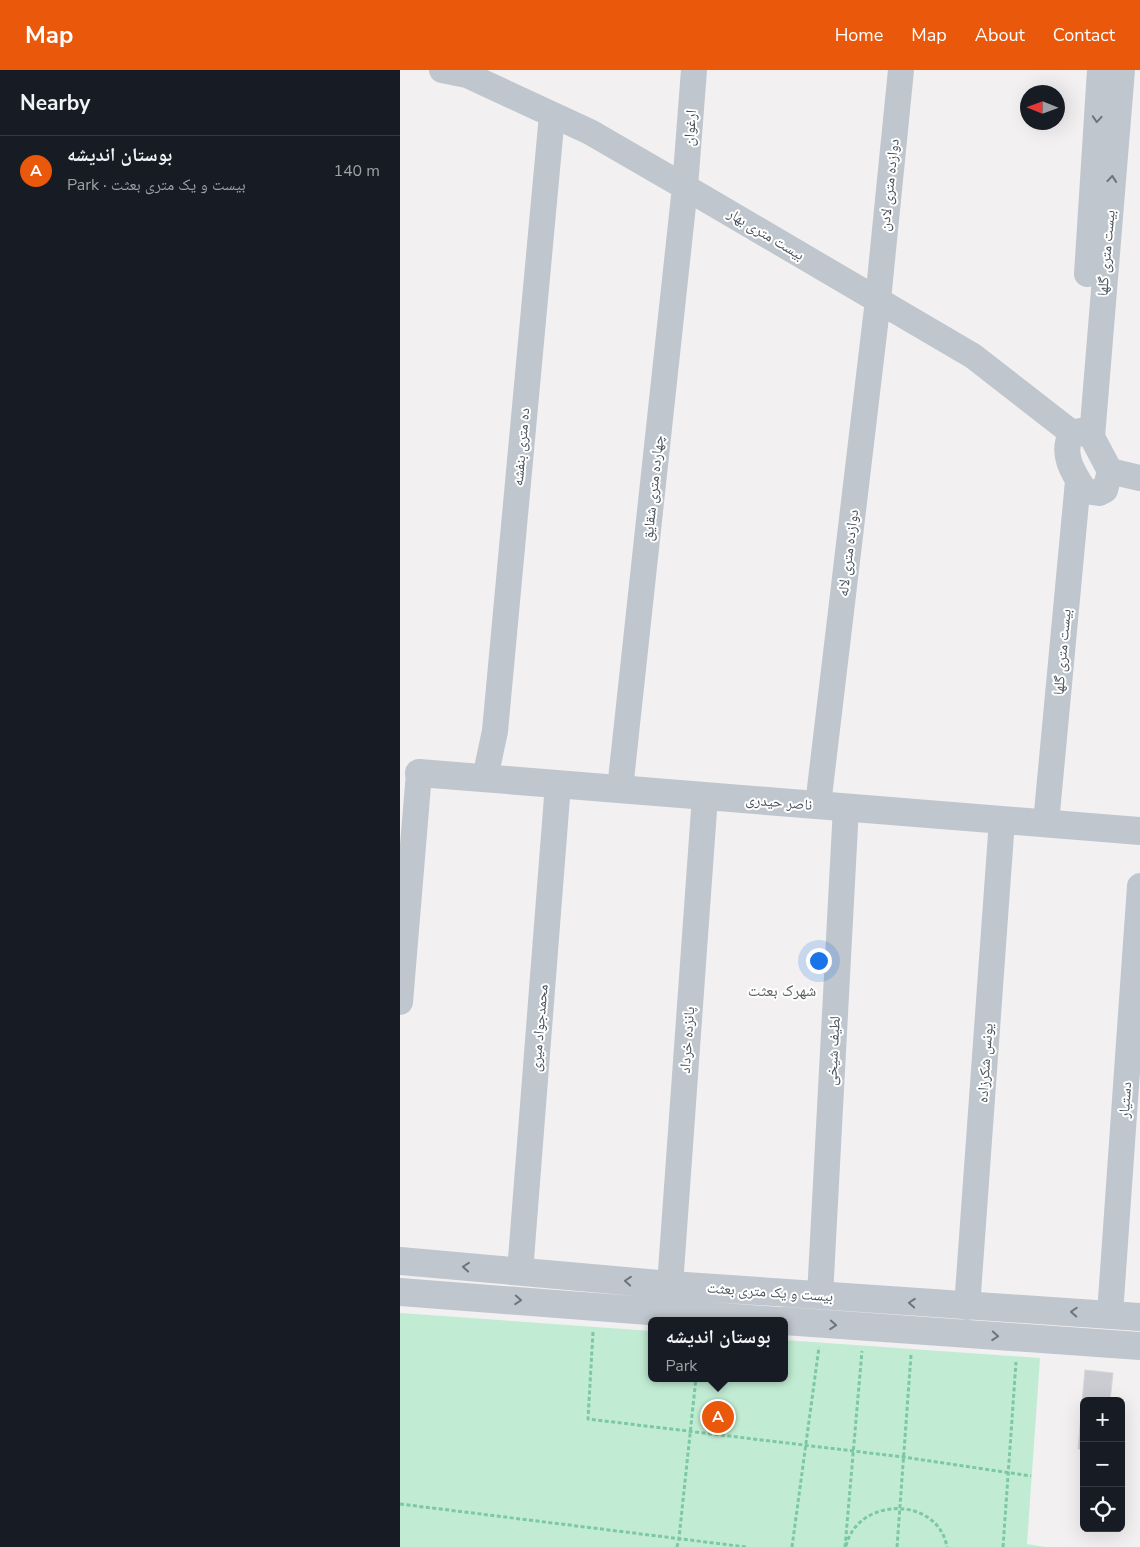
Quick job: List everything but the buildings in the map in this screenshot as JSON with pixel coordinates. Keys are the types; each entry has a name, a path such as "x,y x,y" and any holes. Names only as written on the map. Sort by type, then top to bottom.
{"street":[{"name":"بیست متری بهار","path":"442,70 467,75 590,132 973,356 1080,434"},
{"name":"ارغوان","path":"685,187 694,70"},
{"name":"دوازده متری لادن","path":"878,300 901,70"},
{"name":"بیست متری گلها","path":"1080,434 1100,70"},
{"name":"بیست متری گلها","path":"1080,434 1122,70"},
{"name":"ده متری بنفشه","path":"485,778 495,731 552,114"},
{"name":"چهارده متری شقایق","path":"620,789 685,187"},
{"name":"دوازده متری لاله","path":"818,805 878,300"},
{"path":"1110,471 1105,490 1099,493 1085,491 1078,481 1066,454 1066,442 1080,434 1110,471 1140,478"},
{"name":"بیست متری گلها","path":"1046,823 1078,481"},
{"path":"400,1002 419,773"},
{"name":"ناصر حیدری","path":"419,773 1140,831"},
{"name":"محمدجواد میری","path":"520,1272 558,784"},
{"name":"پانزده خرداد","path":"670,1285 705,796"},
{"name":"لطیف شیخی","path":"820,1296 846,807"},
{"name":"یونس شکرزاده","path":"968,1307 1002,820"},
{"name":"دستیار","path":"1110,1314 1140,886"},
{"name":"بیست و یک متری بعثت","path":"400,1261 670,1285 968,1307 1140,1317"},
{"name":"بیست و یک متری بعثت","path":"400,1292 726,1317"},
{"name":"بیست و یک متری بعثت","path":"788,1321 1140,1346"}],"path":[{"path":"792,1547 820,1324"},
{"path":"594,1327 588,1419 805,1447 904,1457 1031,1476"},
{"path":"845,1547 862,1346"},
{"path":"896,1547 912,1350"},
{"path":"1003,1547 1016,1357"},
{"path":"677,1547 680,1538 696,1382"},
{"path":"400,1504 746,1547"},
{"path":"845,1547 855,1528 868,1516 883,1509 900,1508 915,1511 928,1518 939,1529 947,1547"}],"green space":[{"path":"400,1313 648,1331 648,1382 788,1382 788,1340 1040,1358 1027,1544 1045,1547 400,1547"}],"place":[{"name":"بوستان اندیشه","path":"718,1417"}],"district":[{"name":"شهرک بعثت","path":"782,990"}]}
